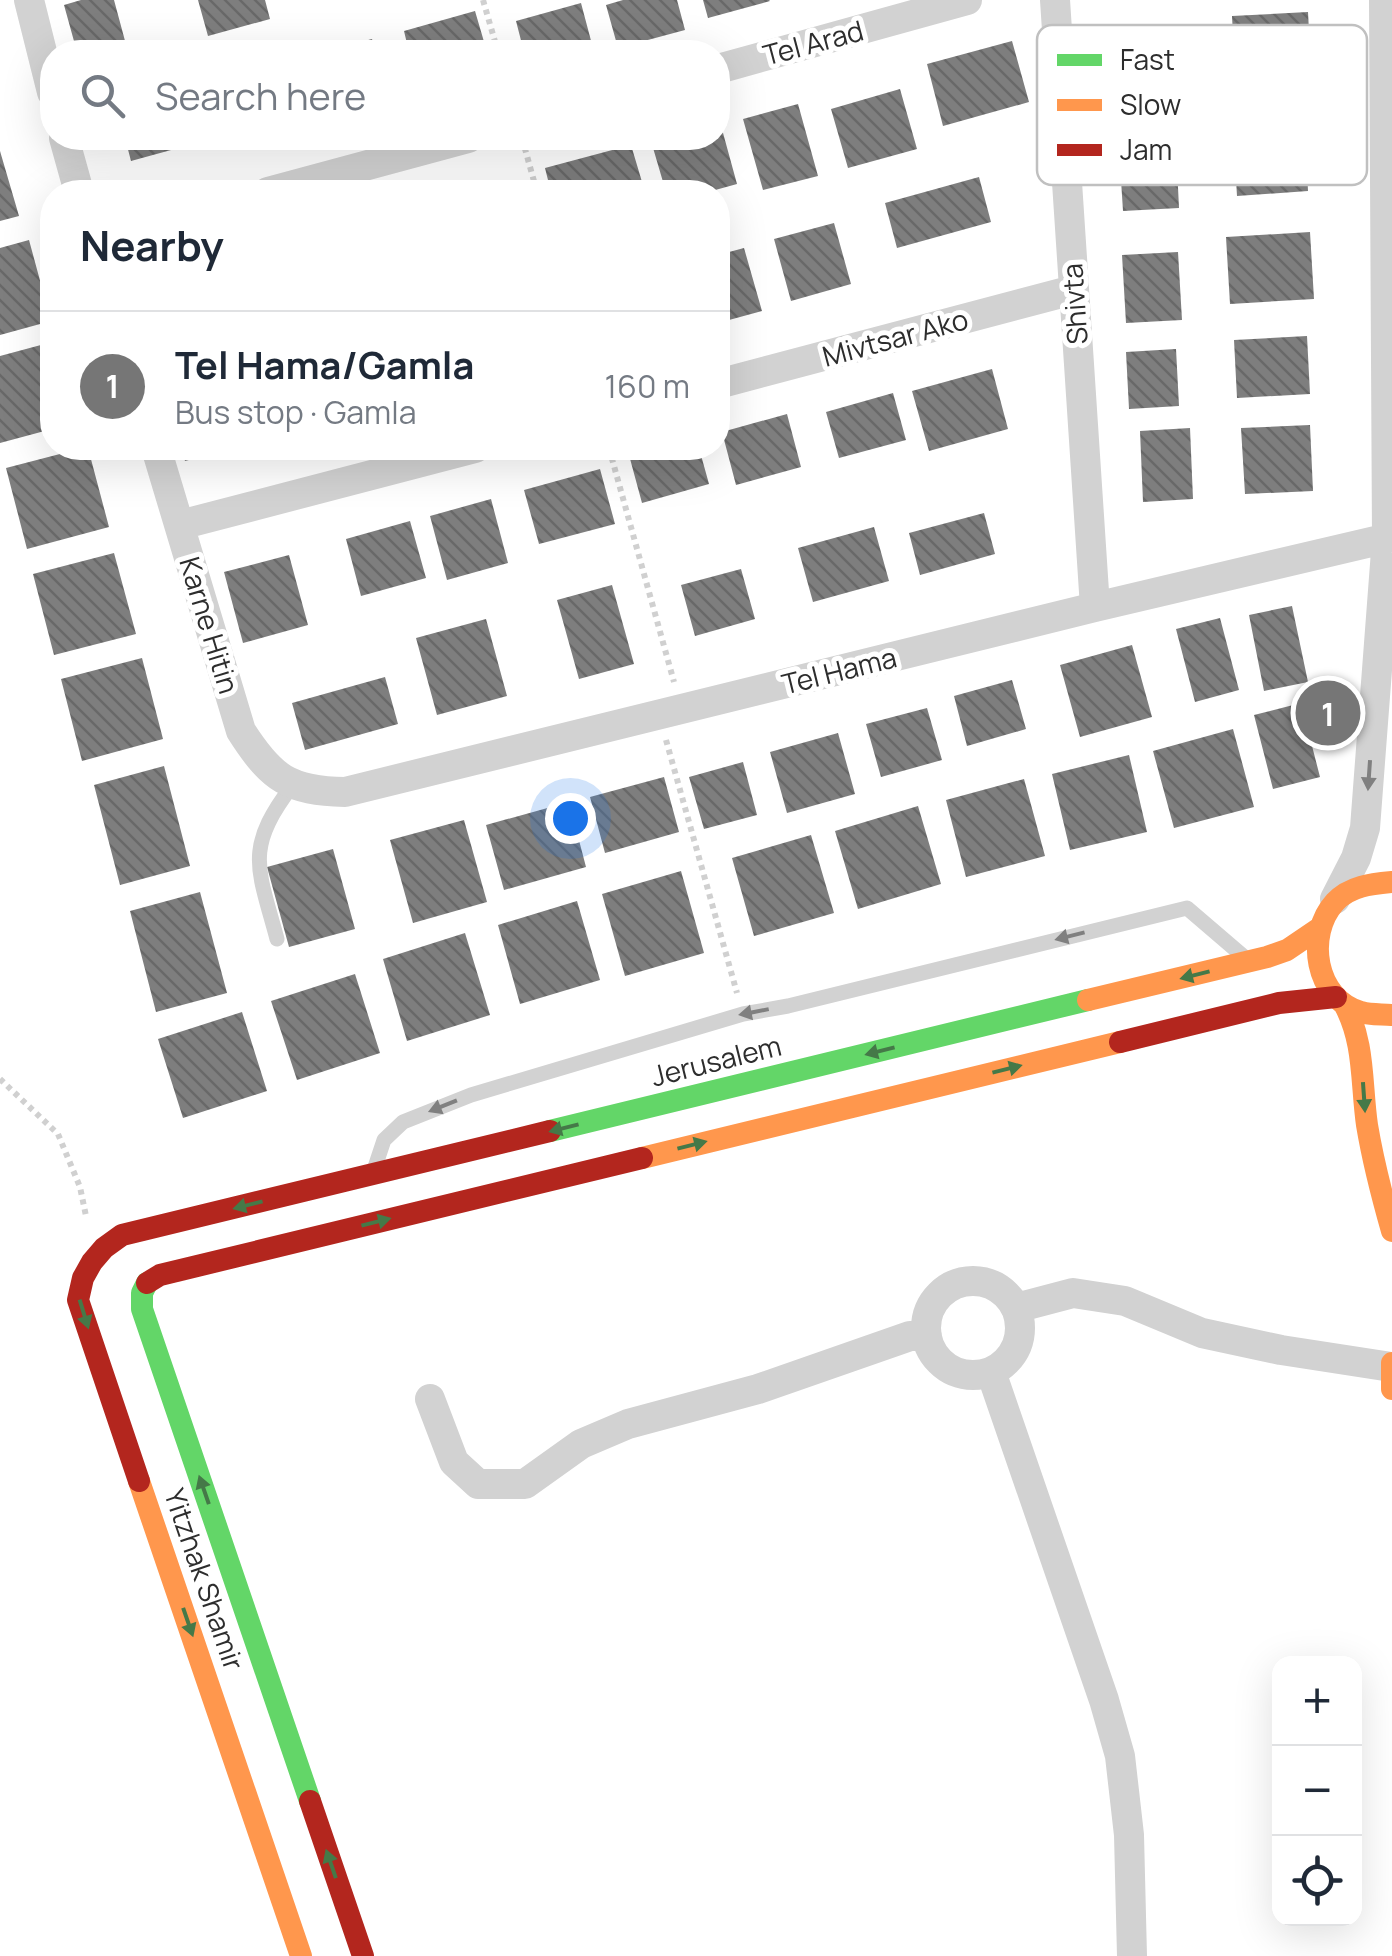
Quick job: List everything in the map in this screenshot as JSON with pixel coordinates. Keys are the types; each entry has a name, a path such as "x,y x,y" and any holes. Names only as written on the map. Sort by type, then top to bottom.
{"main road":[{"path":"1392,882 1361,885 1334,902 1318,929 1315,950 1328,989 1355,1020 1361,1042 1364,1106 1372,1154 1392,1231"},
{"name":"Jerusalem","path":"135,1259 373,1174 1249,962 1287,950 1318,929"},
{"path":"95,1256 135,1259 160,1275 1279,1003 1340,1000 1363,1013 1392,1015"},
{"name":"Yitzhak Shamir","path":"95,1256 82,1276 78,1300 302,1956"},
{"name":"Yitzhak Shamir","path":"135,1259 142,1309 362,1956"},
{"path":"1392,1365 1392,1388"}],"street":[{"path":"28,0 40,46"},
{"name":"Tel Arad","path":"730,66 967,0"},
{"name":"Shivta","path":"1055,0 1057,25"},
{"path":"1334,902 1356,858 1365,828 1390,546 1384,0"},
{"path":"67,150 76,180"},
{"path":"312,180 424,150"},
{"name":"Shivta","path":"1067,185 1095,607"},
{"name":"Mivtsar Ako","path":"730,381 1073,290"},
{"name":"Karne Hitin","path":"160,460 241,730 258,757 292,786"},
{"path":"180,525 428,460"},
{"name":"Tel Hama","path":"292,786 345,792 1095,607 1390,546"},
{"path":"978,1281 993,1285 1016,1308 1020,1339 1014,1353 991,1372 976,1376 947,1368 928,1344 928,1314 935,1300 962,1283 978,1281"},
{"path":"1016,1308 1073,1293 1124,1301 1202,1334 1280,1350 1392,1365"},
{"path":"430,1399 454,1462 478,1484 525,1484 581,1444 628,1424 758,1389 910,1336 927,1336"},
{"path":"991,1372 1120,1756 1129,1835 1132,1956"}],"lane":[{"path":"277,938 258,868 261,838 275,808 292,786"},
{"path":"373,1174 384,1140 403,1122 471,1095 743,1014 1187,908 1249,962"}],"path":[{"path":"483,0 495,40"},
{"path":"1367,102 1384,101"},
{"path":"525,150 534,180"},
{"path":"612,460 743,1014"},
{"path":"0,1079 58,1134 80,1187 95,1256"}],"building":[{"path":"81,0 114,0 125,40 74,40 64,5"},
{"path":"198,0 265,0 270,19 208,36"},
{"path":"623,0 677,0 685,30 648,40 616,40 606,5"},
{"path":"703,0 769,0 770,1 708,18"},
{"path":"581,3 591,40 521,40 516,21"},
{"path":"475,11 483,40 406,40 404,31"},
{"path":"1308,12 1309,25 1232,25 1232,16"},
{"path":"1012,41 1029,102 943,126 927,64"},
{"path":"900,89 917,149 848,168 831,109"},
{"path":"798,104 818,176 763,190 743,119"},
{"path":"128,150 171,150 131,161"},
{"path":"612,150 632,150 641,180 548,180 545,168"},
{"path":"654,150 728,150 737,184 730,186 730,180 662,180"},
{"path":"0,151 19,216 0,221"},
{"path":"979,177 991,222 897,248 885,203"},
{"path":"1121,185 1178,185 1179,208 1123,211"},
{"path":"1236,185 1308,185 1308,191 1237,196"},
{"path":"834,223 851,284 791,301 774,239"},
{"path":"1310,232 1314,299 1230,304 1226,237"},
{"path":"29,240 40,280 40,324 0,335 0,248"},
{"path":"744,248 762,311 730,320 730,252"},
{"path":"1178,252 1182,320 1126,323 1122,255"},
{"path":"1307,336 1310,394 1237,398 1234,340"},
{"path":"40,345 40,432 0,443 0,356"},
{"path":"1176,349 1179,406 1129,409 1126,352"},
{"path":"992,369 1008,429 929,451 912,391"},
{"path":"893,393 906,440 839,458 826,412"},
{"path":"787,414 801,467 736,485 729,460 730,430"},
{"path":"1310,425 1313,491 1245,494 1241,428"},
{"path":"1190,428 1193,499 1143,502 1140,431"},
{"path":"40,459 91,460 109,527 27,549 6,468"},
{"path":"630,460 702,460 709,484 642,503"},
{"path":"600,469 615,524 539,544 524,490"},
{"path":"491,499 508,563 447,580 430,516"},
{"path":"984,513 995,554 920,575 909,533"},
{"path":"410,521 426,578 361,596 346,539"},
{"path":"874,527 889,581 813,602 798,548"},
{"path":"114,553 136,634 54,655 33,574"},
{"path":"289,555 308,625 243,643 224,572"},
{"path":"741,569 755,619 695,636 681,585"},
{"path":"612,585 634,664 579,679 557,600"},
{"path":"1292,606 1308,682 1264,691 1249,615"},
{"path":"1220,618 1239,690 1195,702 1176,629"},
{"path":"486,619 507,696 437,715 416,638"},
{"path":"1132,645 1152,717 1080,737 1060,665"},
{"path":"142,658 163,739 82,761 61,679"},
{"path":"385,677 398,724 305,750 292,703"},
{"path":"1012,680 1026,729 967,746 954,696"},
{"path":"1301,703 1320,777 1273,789 1254,715"},
{"path":"927,708 942,760 881,777 866,724"},
{"path":"1233,729 1254,807 1174,828 1153,751"},
{"path":"838,733 855,794 787,813 770,752"},
{"path":"1129,755 1147,832 1070,850 1052,774"},
{"path":"743,762 757,815 704,829 689,777"},
{"path":"164,766 190,866 120,885 94,785"},
{"path":"664,777 679,832 605,853 590,797"},
{"path":"1024,779 1045,856 966,877 946,800"},
{"path":"569,802 586,867 504,890 486,825"},
{"path":"918,806 941,884 858,909 835,831"},
{"path":"464,820 487,902 413,923 390,840"},
{"path":"811,835 834,913 754,936 732,858"},
{"path":"333,849 355,929 289,947 267,867"},
{"path":"681,871 704,953 625,976 602,894"},
{"path":"200,892 227,993 156,1012 130,911"},
{"path":"577,901 600,980 520,1004 498,925"},
{"path":"465,933 490,1015 407,1041 383,959"},
{"path":"355,974 380,1053 297,1080 271,1001"},
{"path":"242,1012 267,1091 183,1118 158,1039"}],"traffic: fast":[{"path":"550,1131 1088,1000"},
{"path":"147,1283 142,1293 142,1309 310,1801"}],"traffic: slow":[{"path":"1392,882 1361,887 1335,902 1320,931 1318,948 1325,980 1345,1005 1361,1012 1392,1015"},
{"path":"1088,1000 1267,957 1287,950 1318,929"},
{"path":"1344,1004 1356,1033 1369,1138 1392,1231"},
{"path":"642,1158 1120,1042"},
{"path":"1392,1363 1392,1389"},
{"path":"139,1481 301,1956"}],"traffic: jam":[{"path":"1120,1042 1279,1003 1336,997"},
{"path":"139,1481 78,1300 83,1278 104,1248 122,1235 550,1131"},
{"path":"147,1283 160,1275 642,1158"},
{"path":"310,1801 363,1956"}],"place":[{"name":"Tel Hama/Gamla","path":"1328,713"}]}
